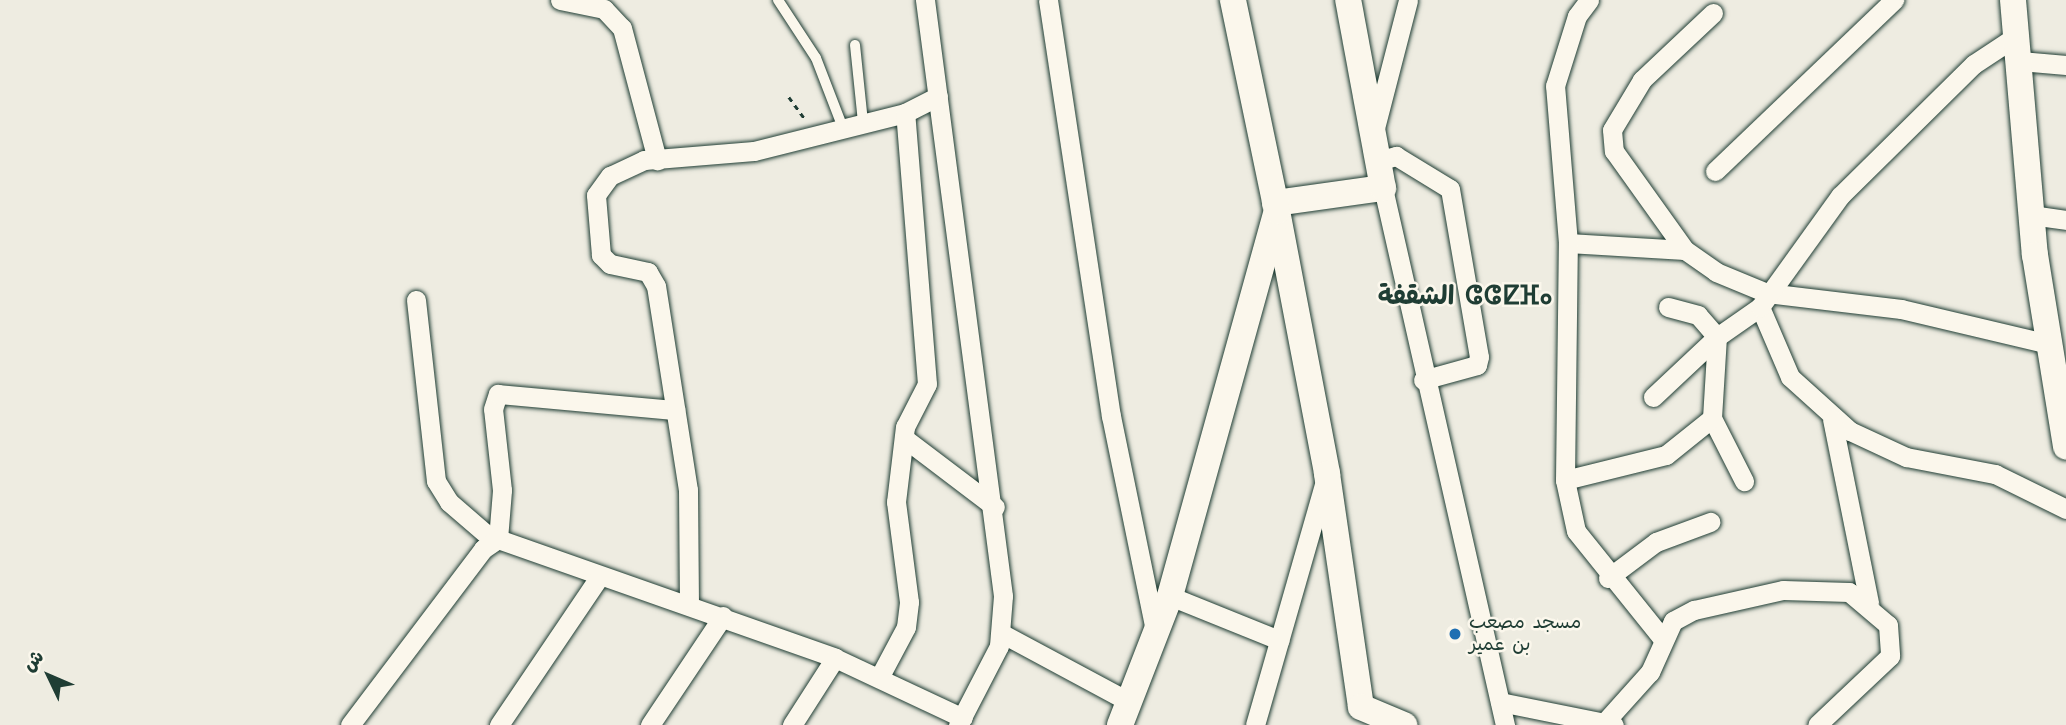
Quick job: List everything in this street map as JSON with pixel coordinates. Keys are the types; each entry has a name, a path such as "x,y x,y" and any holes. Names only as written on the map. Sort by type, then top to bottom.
{"main road":[{"path":"1233,0 1328,474 1359,716 1404,725"},
{"path":"1276,207 1383,188 1348,0"},
{"path":"2013,0 2031,215 2066,447"},
{"path":"1122,719 1154,626 1170,596 1276,207"}],"street":[{"path":"561,0 604,9 622,28 657,160"},
{"path":"416,300 436,481 449,502 496,540 723,616 835,658 880,676 961,722 1001,632 995,508 957,275 925,0"},
{"path":"1048,0 1113,429 1154,626"},
{"path":"1408,0 1376,149 1396,156 1450,189 1479,358 1476,365 1423,380"},
{"path":"1589,0 1577,16 1555,86 1568,243 1565,480 1576,531 1608,578 1662,638"},
{"path":"1714,171 1894,0"},
{"path":"1713,13 1642,80 1612,130 1614,151 1685,250 1764,300 1901,309 2049,344"},
{"path":"1653,397 1717,337 1764,300 1840,196 1975,64 2017,49 2066,65"},
{"path":"689,605 688,490 654,279 601,255 593,212 596,195 610,176 657,160 754,151 905,113 938,96"},
{"path":"880,676 906,627 909,602 896,511 904,438 928,372 905,113"},
{"path":"1383,188 1423,380 1505,725"},
{"path":"2031,215 2066,220"},
{"path":"1568,243 1685,250"},
{"path":"1764,300 1790,377 1832,419 1880,448 1995,474 2066,509"},
{"path":"1668,307 1698,315 1717,337 1712,418 1744,481"},
{"path":"350,725 496,540 502,490 493,409 498,394 675,410"},
{"path":"1565,480 1666,455 1712,418"},
{"path":"1816,725 1890,656 1891,633 1869,603 1832,419"},
{"path":"904,438 995,508"},
{"path":"1255,725 1328,474"},
{"path":"1608,578 1656,542 1710,522"},
{"path":"499,725 600,576"},
{"path":"1500,702 1609,724 1650,671 1662,638 1673,621 1694,610 1783,590 1849,592 1869,603"},
{"path":"1170,596 1279,640"},
{"path":"650,725 723,616"},
{"path":"1001,632 1122,719"},
{"path":"792,725 835,658"}],"lane":[{"path":"778,0 816,58 843,128"},
{"path":"855,45 863,123"}],"path":[{"path":"789,97 817,135"}],"place":[{"name":"مسجد مصعب بن عمير","path":"1455,634"}],"district":[{"name":"الشقفة ⵛⵛⵇⴼⴰ","path":"1465,297"}]}
